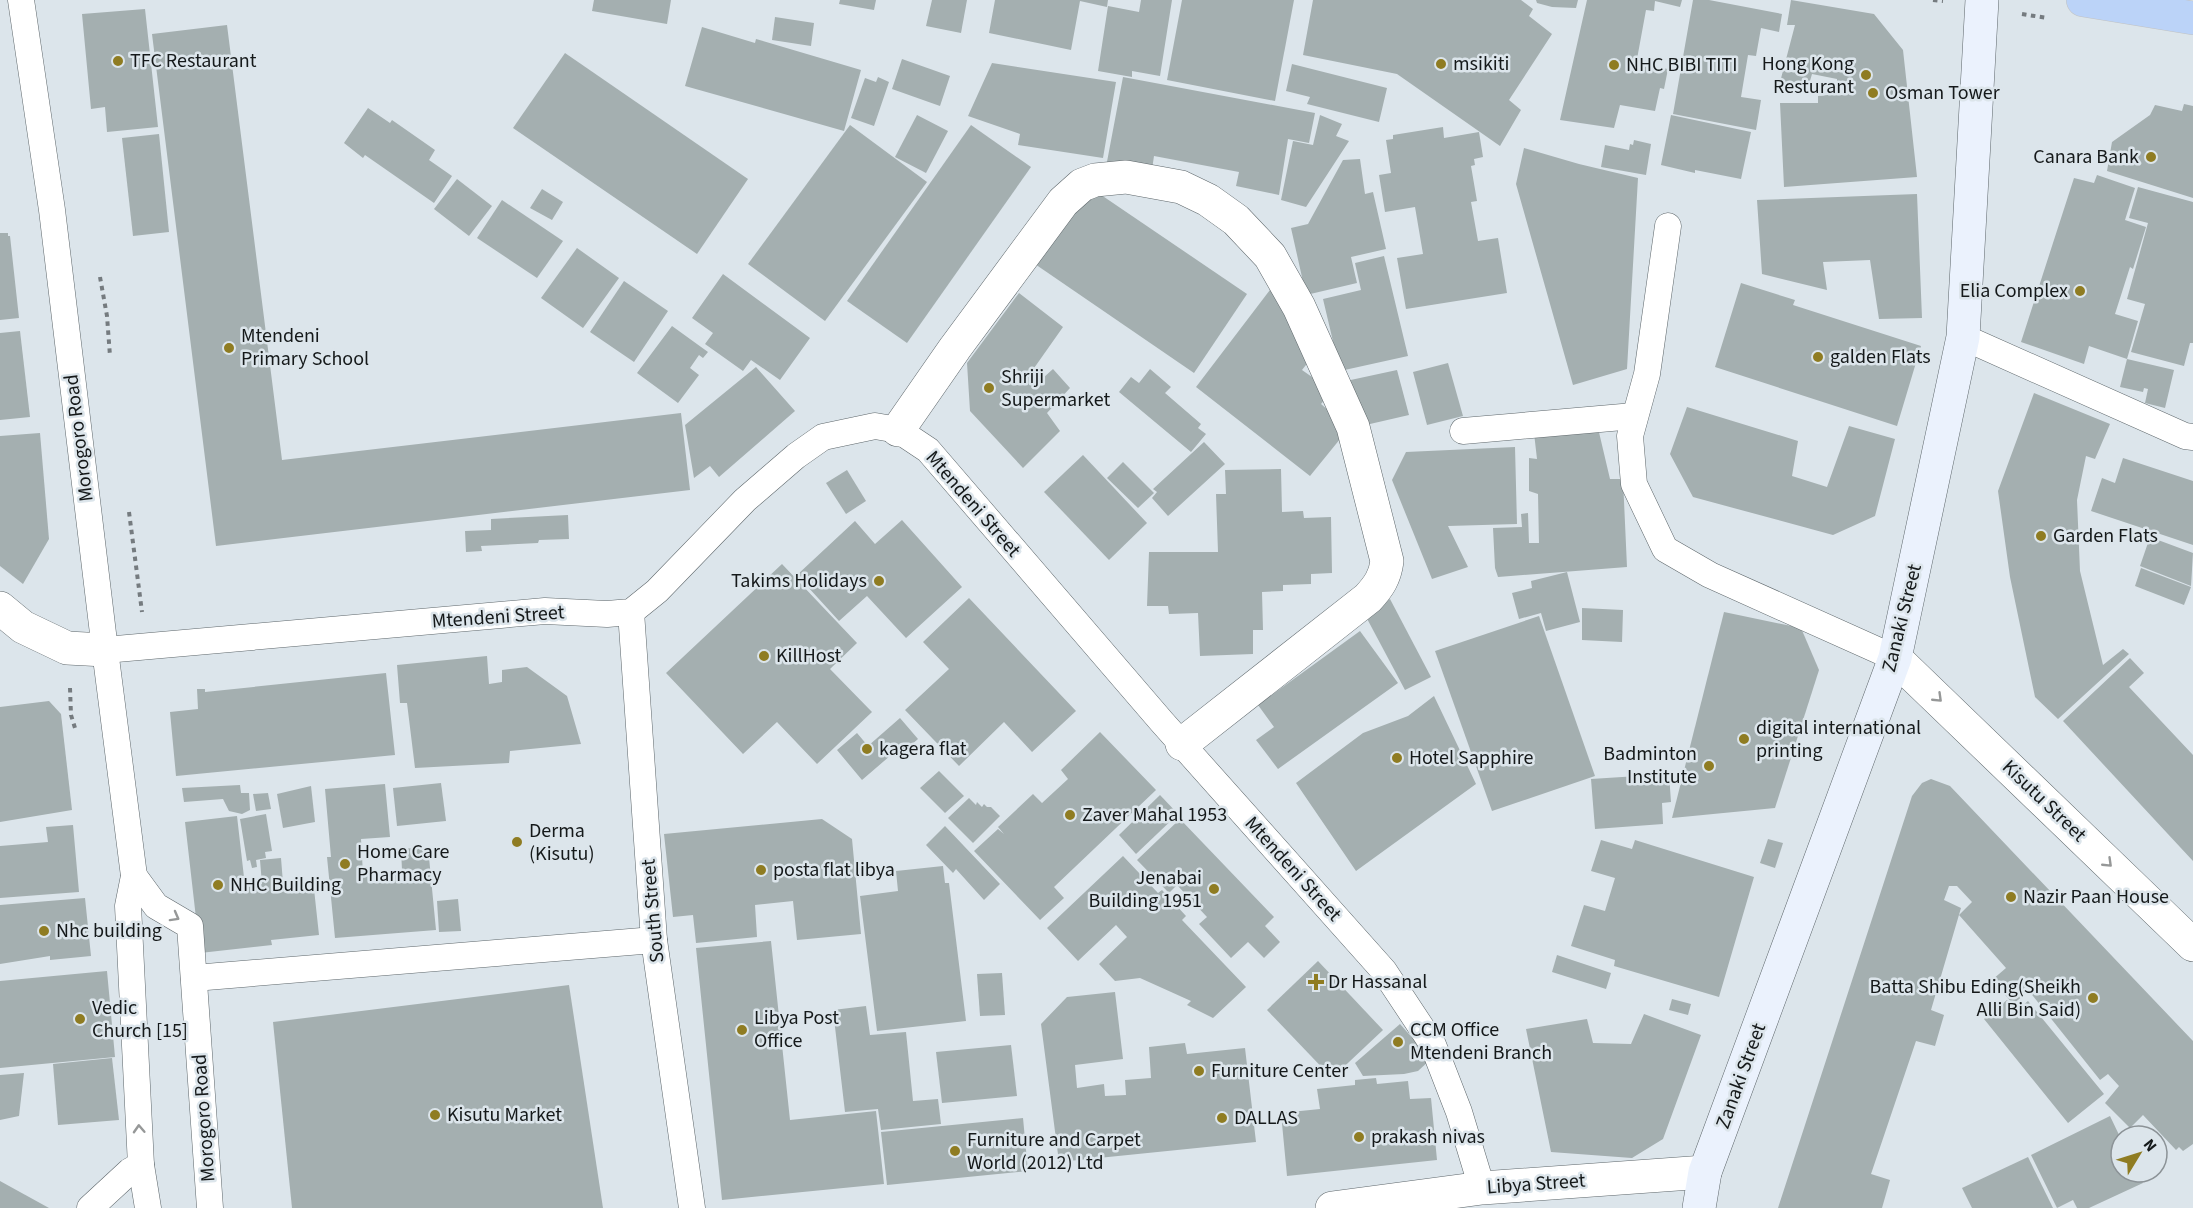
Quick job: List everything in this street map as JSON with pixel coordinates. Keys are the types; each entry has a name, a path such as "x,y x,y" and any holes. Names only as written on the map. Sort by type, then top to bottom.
{"highway":[{"path":"2083,0 2193,18"}],"street":[{"name":"Zanaki Street","path":"1699,1208 1705,1172 1895,658 1964,337 1982,0"},
{"path":"898,430 955,348 1063,202 1082,185 1095,180 1126,177 1181,187 1208,200 1236,220 1270,256 1299,307 1353,427 1387,561 1385,573 1378,587 1368,598 1182,744"},
{"path":"0,608 23,627 67,648 105,650"},
{"name":"Kisutu Street","path":"1895,658 2193,945"},
{"name":"Libya Street","path":"1332,1208 1482,1188 1705,1172"}],"lane":[{"name":"Morogoro Road","path":"21,0 52,210 134,876 128,906 141,1164 148,1208"},
{"path":"1668,226 1647,374 1630,436 1634,484 1665,549 1710,575 1895,658"},
{"path":"1964,337 2186,436 2193,437"},
{"path":"1463,431 1635,416"},
{"name":"Mtendeni Street","path":"105,650 545,611 607,614 631,612 657,591 745,501 796,456 823,437 874,426 898,430 928,450 1182,744 1384,971 1433,1045 1459,1112 1482,1188"},
{"name":"South Street","path":"631,612 654,940 692,1208"},
{"name":"Morogoro Road","path":"134,876 156,906 190,926 210,1208"},
{"path":"194,978 654,940"},
{"path":"90,1208 130,1171 141,1164"}],"building":[{"path":"594,0 671,0 667,24 592,11"},
{"path":"840,0 876,0 874,10 839,4"},
{"path":"932,0 967,0 961,33 926,26"},
{"path":"995,0 1108,0 1107,7 1080,1 1071,50 989,33"},
{"path":"1141,0 1172,0 1160,76 1132,71 1132,77 1098,71 1108,6 1139,12"},
{"path":"1182,0 1294,0 1275,101 1167,80"},
{"name":"msikiti","path":"1313,0 1521,0 1533,9 1529,16 1552,34 1509,100 1521,110 1500,146 1397,74 1303,55"},
{"path":"1536,0 1578,0 1576,8 1552,7 1537,3"},
{"name":"NHC BIBI TITI","path":"1587,0 1682,0 1680,7 1655,1 1654,11 1646,10 1637,59 1656,63 1655,67 1668,69 1664,89 1660,88 1655,111 1620,105 1614,128 1560,120"},
{"path":"1693,0 1709,0 1782,14 1779,32 1761,28 1756,56 1748,55 1741,97 1761,100 1756,130 1673,114"},
{"name":"Osman Tower","path":"1791,0 1874,14 1903,50 1917,177 1784,187 1780,103 1818,103 1818,96 1837,94 1837,79 1812,74 1807,91 1779,86 1795,25 1787,25"},
{"name":"TFC Restaurant","path":"145,9 158,127 107,132 105,107 91,109 82,14"},
{"path":"775,17 814,23 811,46 772,40"},
{"name":"Mtendeni Primary School","path":"227,25 282,460 681,413 690,490 216,546 152,34"},
{"path":"702,27 755,43 756,39 861,70 844,131 685,86"},
{"path":"565,53 748,179 697,254 513,128"},
{"path":"902,59 950,76 940,106 892,89"},
{"path":"992,63 1116,82 1103,158 1018,145 1020,134 968,116"},
{"path":"1292,64 1387,88 1379,122 1307,104 1310,97 1286,91"},
{"path":"878,77 889,82 874,126 851,118 865,78 876,82"},
{"path":"1123,77 1315,113 1309,143 1288,139 1279,195 1236,186 1239,172 1154,156 1151,176 1106,167"},
{"name":"Canara Bank","path":"2184,104 2193,106 2193,198 2107,171 2112,142 2150,115 2155,105 2182,111"},
{"path":"368,108 390,123 392,120 435,150 429,160 452,176 434,203 365,155 363,158 344,143"},
{"path":"917,115 948,131 926,173 895,157"},
{"path":"1320,115 1342,124 1336,136 1349,141 1306,207 1281,200 1293,141 1313,145"},
{"path":"1671,115 1751,132 1741,179 1695,170 1695,173 1661,165"},
{"path":"850,125 927,182 825,321 748,264"},
{"path":"971,125 1031,167 907,343 847,301"},
{"path":"1443,127 1444,138 1479,132 1483,157 1474,159 1475,165 1471,166 1477,201 1471,202 1478,241 1498,238 1507,293 1406,309 1397,258 1423,254 1415,207 1385,212 1379,175 1391,173 1386,140 1393,139 1393,135"},
{"path":"159,134 169,232 133,236 122,138"},
{"path":"1634,140 1651,144 1646,175 1601,167 1605,145 1629,150"},
{"path":"1524,148 1638,178 1627,369 1573,385 1516,184"},
{"path":"1360,159 1365,194 1373,192 1386,249 1351,257 1357,283 1306,295 1291,228 1308,224 1343,160"},
{"name":"Elia Complex","path":"2097,175 2135,188 2125,220 2146,227 2133,269 2130,267 2115,314 2138,321 2127,359 2089,346 2084,364 2021,342 2074,178 2094,183"},
{"path":"457,179 492,206 469,236 434,209"},
{"path":"1085,184 1247,294 1194,373 1032,262"},
{"path":"2138,187 2193,202 2193,343 2190,343 2184,366 2131,352 2145,304 2127,299 2148,223 2129,218"},
{"path":"542,189 563,202 552,220 530,208"},
{"path":"1917,194 1922,318 1879,319 1870,260 1823,262 1827,290 1762,274 1757,200"},
{"path":"502,200 563,241 537,278 477,238"},
{"path":"0,233 8,233 10,236 19,318 0,320"},
{"path":"577,248 619,278 583,328 541,298"},
{"path":"1384,256 1408,356 1340,371 1323,299 1361,290 1355,263"},
{"path":"723,274 810,338 780,380 751,360 743,371 705,344 713,333 692,318"},
{"path":"1279,278 1313,356 1302,370 1332,391 1321,404 1349,428 1310,476 1196,387"},
{"path":"624,281 668,311 634,362 590,332"},
{"name":"galden Flats","path":"1741,283 1795,300 1793,305 1921,346 1897,426 1715,367"},
{"path":"1019,293 1063,327 1032,371 1033,387 1053,369 1070,388 1047,413 1060,431 1023,468 970,411 967,363"},
{"path":"672,326 708,352 703,358 699,355 690,368 699,375 678,403 637,373"},
{"path":"20,331 30,417 0,420 0,333"},
{"path":"2127,359 2174,370 2165,408 2145,403 2148,389 2144,388 2143,392 2120,387"},
{"path":"1448,363 1463,416 1427,425 1413,372"},
{"path":"756,367 795,411 719,477 710,466 694,478 685,425"},
{"path":"1150,369 1171,387 1165,393 1201,424 1198,428 1206,434 1191,452 1119,392 1131,377 1139,383"},
{"path":"1397,370 1409,415 1357,427 1346,381"},
{"name":"Garden Flats","path":"2034,393 2110,424 2095,459 2086,456 2077,500 2080,571 2103,665 2123,649 2129,654 2058,719 2035,697 2010,577 1998,491"},
{"path":"1687,407 1798,441 1792,476 1827,487 1849,426 1895,439 1875,516 1833,535 1693,497 1670,454"},
{"path":"1598,428 1610,479 1623,479 1627,567 1498,577 1495,568 1493,528 1522,527 1521,514 1528,513 1529,543 1539,543 1538,494 1529,491 1529,458 1537,459 1534,433"},
{"path":"40,433 49,539 23,584 0,566 0,436"},
{"path":"1204,442 1225,464 1168,516 1152,498 1157,492 1153,489"},
{"path":"1515,447 1517,524 1448,526 1468,567 1432,579 1392,480 1406,452"},
{"path":"1083,455 1147,523 1109,560 1044,492"},
{"path":"2123,458 2193,481 2193,545 2091,511 2102,478 2115,483"},
{"path":"1123,462 1154,493 1138,508 1107,478"},
{"path":"1281,469 1282,512 1303,511 1304,518 1331,517 1332,573 1311,574 1311,584 1283,585 1283,591 1262,592 1263,630 1253,630 1253,654 1200,656 1198,613 1169,614 1168,606 1147,606 1149,552 1218,552 1216,494 1226,494 1225,470"},
{"path":"847,470 866,501 846,514 826,483"},
{"path":"568,515 569,539 481,546 482,551 466,552 465,531 491,530 491,519"},
{"name":"Takims Holidays","path":"902,520 962,587 906,638 867,596 839,621 797,575 855,521 875,544"},
{"path":"2150,537 2193,553 2191,586 2140,566"},
{"name":"KillHost","path":"782,564 857,643 830,669 872,712 817,764 777,722 743,754 666,673"},
{"path":"2141,568 2191,587 2184,605 2135,586"},
{"path":"1567,572 1580,622 1546,631 1541,613 1519,619 1512,593 1532,588 1531,581"},
{"path":"969,598 1076,711 1032,752 1004,722 959,766 905,710 949,669 923,642"},
{"path":"1390,599 1431,677 1405,690 1364,613"},
{"path":"1582,608 1623,610 1622,642 1582,640"},
{"name":"digital international printing","path":"1724,612 1801,628 1819,670 1775,808 1672,818"},
{"path":"1539,616 1595,776 1492,811 1435,651"},
{"path":"1360,631 1398,683 1278,769 1256,740 1274,727 1258,705"},
{"path":"487,656 489,684 502,682 502,670 527,667 567,696 581,744 510,751 509,763 415,768 407,703 400,703 397,665"},
{"path":"2130,658 2144,673 2129,687 2193,755 2193,861 2063,721"},
{"path":"386,673 395,755 176,776 170,712 198,709 197,689 205,689 205,692"},
{"name":"Hotel Sapphire","path":"1434,696 1476,784 1356,871 1296,783 1363,733 1408,716"},
{"path":"49,701 61,714 72,810 0,822 0,707"},
{"name":"kagera flat","path":"900,718 918,739 902,753 898,749 862,780 837,750 857,733 868,746"},
{"name":"Zaver Mahal 1953","path":"1100,732 1156,790 1054,887 1064,898 1040,920 974,851 998,829 1004,834 998,827 1033,794 1042,803 1068,779 1061,770"},
{"path":"939,771 964,796 945,813 920,788"},
{"path":"1669,774 1671,802 1662,803 1663,824 1595,829 1591,779"},
{"name":"Batta Shibu Eding(Sheikh Alli Bin Said)","path":"1931,779 1950,786 2193,1041 2193,1144 2183,1151 2179,1147 2176,1150 2169,1143 2169,1124 2151,1124 2143,1115 2134,1124 2126,1124 2105,1103 2119,1086 2108,1074 2100,1080 2029,991 2013,1004 1992,980 2006,968 1959,915 1972,902 1957,886 1949,886 1944,900 1961,908 1931,1010 1944,1015 1935,1046 1916,1041 1871,1174 1890,1180 1882,1208 1778,1208 1912,796 1922,783"},
{"path":"441,783 446,821 397,826 393,788"},
{"name":"Home Care Pharmacy","path":"385,784 390,837 361,839 363,874 402,870 401,849 428,847 436,930 335,938 327,857 331,857 325,789"},
{"path":"240,785 241,793 249,793 250,810 242,814 229,811 223,799 184,802 182,788"},
{"path":"311,786 315,822 283,828 277,794"},
{"path":"268,793 271,809 256,811 253,794"},
{"path":"1160,795 1178,814 1136,854 1119,835"},
{"path":"969,798 976,805 977,802 982,807 984,804 991,807 1000,816 973,843 948,818"},
{"path":"266,814 272,851 265,852 266,858 256,860 257,867 252,868 250,860 247,861 240,819"},
{"name":"NHC Building","path":"237,816 245,886 262,884 260,860 281,858 283,883 292,882 294,891 314,889 319,935 271,940 272,945 200,953 185,822"},
{"name":"posta flat libya","path":"822,819 852,839 861,934 797,940 793,901 755,905 757,937 696,943 693,915 673,917 664,834"},
{"name":"Jenabai Building 1951","path":"1180,819 1274,917 1265,926 1280,942 1264,958 1248,942 1231,958 1199,924 1207,917 1177,885 1169,893 1137,860"},
{"path":"73,825 79,892 0,898 0,846 48,842 46,827"},
{"path":"945,826 1000,884 984,900 956,869 953,873 926,845"},
{"path":"1768,839 1783,843 1775,868 1760,863"},
{"path":"1601,840 1632,849 1635,840 1754,877 1719,997 1614,966 1615,960 1571,946 1584,905 1605,911 1615,878 1591,871"},
{"path":"1123,856 1158,893 1162,890 1186,916 1182,920 1246,987 1213,1018 1187,1005 1191,1001 1140,978 1115,981 1099,964 1127,937 1116,925 1078,961 1047,928"},
{"path":"943,866 945,883 949,883 966,1021 877,1031 860,896 898,891 896,871"},
{"name":"Nhc building","path":"85,898 91,956 50,960 50,956 0,964 0,905"},
{"path":"458,899 461,931 439,932 437,901"},
{"name":"Libya Post Office","path":"771,941 790,1120 876,1111 884,1184 722,1200 696,948"},
{"path":"1557,955 1611,973 1606,989 1552,972"},
{"path":"1318,961 1383,1030 1332,1078 1267,1010"},
{"path":"107,971 115,1057 0,1068 0,981"},
{"path":"1002,973 1005,1015 980,1016 977,974"},
{"name":"Kisutu Market","path":"569,985 603,1208 292,1208 273,1022"},
{"name":"Furniture Center","path":"1115,992 1123,1059 1075,1065 1077,1088 1104,1084 1105,1096 1126,1095 1125,1080 1151,1078 1149,1047 1185,1043 1187,1054 1245,1048 1256,1142 1059,1162 1041,1024 1067,997"},
{"path":"1672,999 1691,1004 1688,1015 1669,1010"},
{"path":"2007,1000 2016,1011 2028,1001 2104,1094 2068,1123 1984,1019"},
{"path":"866,1006 870,1035 906,1032 913,1101 938,1099 941,1124 881,1130 878,1109 845,1112 833,1010"},
{"path":"1644,1014 1701,1035 1663,1139 1632,1158 1551,1152 1526,1029 1587,1019 1593,1043 1631,1044"},
{"name":"CCM Office Mtendeni Branch","path":"1400,1024 1431,1059 1418,1071 1363,1076 1355,1063"},
{"path":"1011,1045 1017,1096 942,1103 936,1052"},
{"path":"112,1058 119,1120 58,1125 53,1064"},
{"path":"24,1073 19,1116 0,1120 0,1075"},
{"name":"prakash nivas","path":"1376,1078 1377,1084 1408,1081 1410,1099 1431,1098 1437,1160 1287,1176 1281,1113 1320,1109 1317,1089 1355,1085 1355,1080"},
{"path":"2110,1116 2114,1124 2109,1124 2109,1184 2141,1184 2089,1208 2077,1208 2073,1200 2057,1208 2031,1155"},
{"name":"Furniture and Carpet World (2012) Ltd","path":"1023,1118 1028,1171 887,1185 881,1132"},
{"path":"2028,1157 2053,1208 1972,1208 1962,1188"},
{"path":"0,1181 49,1208 0,1208"}],"place":[{"name":"TFC Restaurant","path":"118,61"},
{"name":"msikiti","path":"1441,64"},
{"name":"NHC BIBI TITI","path":"1614,65"},
{"name":"Hong Kong Resturant","path":"1866,75"},
{"name":"Osman Tower","path":"1873,93"},
{"name":"Canara Bank","path":"2151,157"},
{"name":"Elia Complex","path":"2080,291"},
{"name":"Mtendeni Primary School","path":"229,348"},
{"name":"galden Flats","path":"1818,357"},
{"name":"Shriji Supermarket","path":"989,388"},
{"name":"Garden Flats","path":"2041,536"},
{"name":"Takims Holidays","path":"879,581"},
{"name":"KillHost","path":"764,656"},
{"name":"digital international printing","path":"1744,739"},
{"name":"kagera flat","path":"867,749"},
{"name":"Hotel Sapphire","path":"1397,758"},
{"name":"Badminton Institute","path":"1709,766"},
{"name":"Zaver Mahal 1953","path":"1070,815"},
{"name":"Derma (Kisutu)","path":"517,842"},
{"name":"Home Care Pharmacy","path":"345,864"},
{"name":"posta flat libya","path":"761,870"},
{"name":"NHC Building","path":"218,885"},
{"name":"Jenabai Building 1951","path":"1214,889"},
{"name":"Nazir Paan House","path":"2011,897"},
{"name":"Nhc building","path":"44,931"},
{"name":"Dr Hassanal","path":"1316,982"},
{"name":"Batta Shibu Eding(Sheikh Alli Bin Said)","path":"2093,998"},
{"name":"Vedic Church [15]","path":"80,1019"},
{"name":"Libya Post Office","path":"742,1030"},
{"name":"CCM Office Mtendeni Branch","path":"1398,1042"},
{"name":"Furniture Center","path":"1199,1071"},
{"name":"Kisutu Market","path":"435,1115"},
{"name":"DALLAS","path":"1222,1118"},
{"name":"prakash nivas","path":"1359,1137"},
{"name":"Furniture and Carpet World (2012) Ltd","path":"955,1151"}]}
